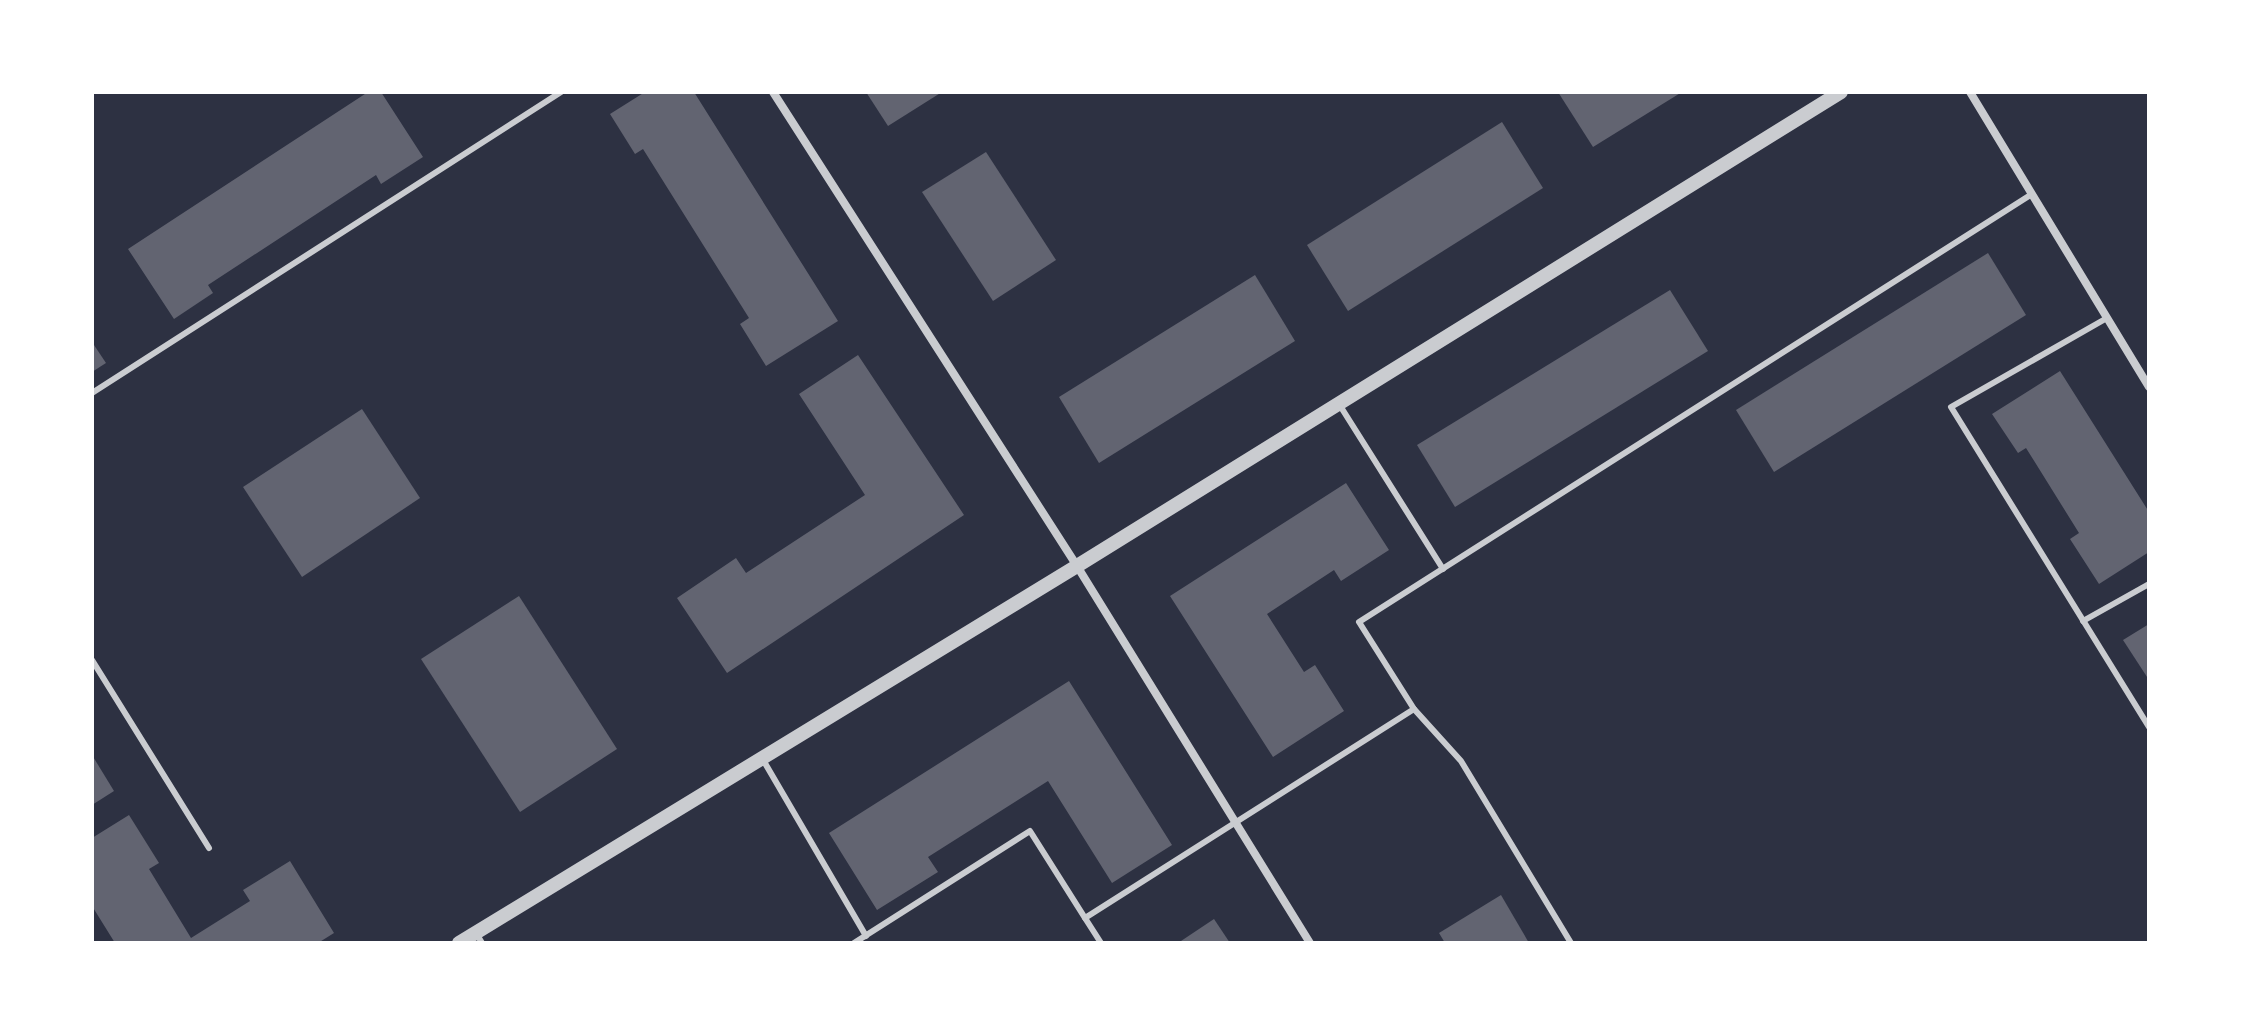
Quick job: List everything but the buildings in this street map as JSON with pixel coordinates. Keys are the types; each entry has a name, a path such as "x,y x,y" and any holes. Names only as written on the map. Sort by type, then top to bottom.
{"street":[{"path":"773,92 1077,566 1310,943"},
{"path":"459,943 479,938 762,758 1841,92"},
{"path":"1970,92 2149,387"}],"lane":[{"path":"92,393 561,92"},
{"path":"1571,943 1461,761 1414,709 1359,622 2032,194"},
{"path":"2107,318 1951,407 2149,727"},
{"path":"1339,404 1443,569"},
{"path":"2083,621 2149,584"},
{"path":"92,660 209,848"},
{"path":"1085,918 1414,709"},
{"path":"762,758 866,936"},
{"path":"854,943 1030,831 1101,943"}]}
